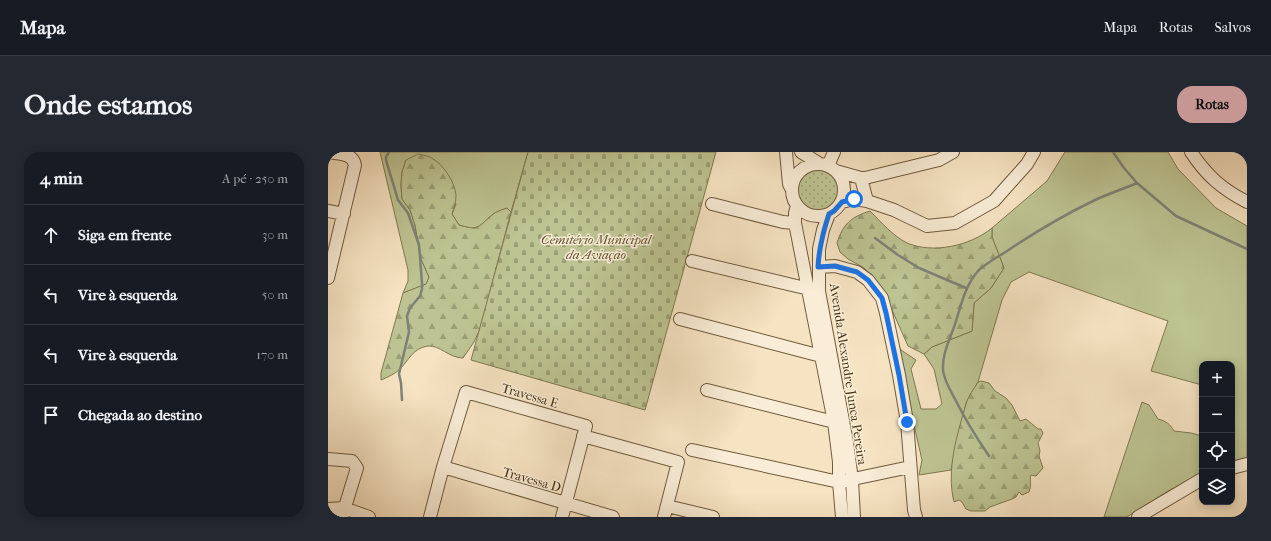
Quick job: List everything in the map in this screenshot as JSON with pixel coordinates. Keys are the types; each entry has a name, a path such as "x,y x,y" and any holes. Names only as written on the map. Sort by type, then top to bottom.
{"street":[{"path":"328,278 355,165 354,161 348,155 329,152"},
{"path":"786,152 789,184 792,189 794,201 802,210 812,216 824,216 829,214 842,202 844,189 843,180 828,167 808,166 798,173 792,189"},
{"path":"801,152 828,167 862,180"},
{"path":"828,167 834,152"},
{"path":"844,189 862,180 939,160 952,152"},
{"path":"842,202 854,199 868,201 894,210 927,226 955,223 994,201 1027,164 1034,152"},
{"path":"1191,152 1200,166 1211,177 1228,192 1247,202"},
{"path":"862,180 868,201"},
{"path":"712,204 783,222 795,223"},
{"name":"Avenida Alexandre Junca Pereira","path":"797,206 795,223 834,422 839,462 842,517"},
{"path":"328,211 344,214"},
{"name":"Avenida Alexandre Junca Pereira","path":"829,214 819,249 818,267 820,291 852,480 854,517"},
{"path":"692,261 809,289"},
{"path":"818,267 835,266 857,272 868,280 882,298 899,375 907,422 914,510 916,517"},
{"path":"680,319 821,356"},
{"path":"707,390 834,422"},
{"name":"Travessa E","path":"443,467 466,392 678,462 666,512"},
{"path":"562,517 584,431"},
{"path":"692,450 839,482 910,467"},
{"path":"328,459 352,461 357,468 343,513"},
{"path":"1235,467 1247,464"},
{"path":"430,517 443,467"},
{"name":"Travessa D","path":"443,467 613,517"},
{"path":"1138,517 1199,481"},
{"path":"328,509 369,517"},
{"path":"666,512 713,517"}],"green space":[{"path":"380,152 528,152 511,212 507,208 499,211 475,228 459,225 452,214 456,204 406,160 402,172 402,199 410,210 415,225 421,259 429,277 427,284 403,293 408,281 408,270"},
{"name":"Cemitério Municipal da Aviação","path":"528,152 716,152 645,410 471,360"},
{"path":"1065,152 1168,152 1178,169 1216,208 1247,226 1247,459 1235,462 1235,361 1199,361 1199,384 1151,371 1168,321 1029,272 1011,282 1002,300 978,382 966,403 951,470 919,475 922,460 895,342 901,350 916,360 911,369 921,409 936,409 942,404 934,369 924,354 932,347 972,331 974,303 991,288 1004,268 992,237 992,228 1047,181"},
{"path":"418,154 430,157 441,165 454,185 456,195 452,214 459,225 475,228 497,212 507,208 511,212 480,329 474,342 463,358 453,356 437,347 423,347 415,352 398,371 381,380 381,373 403,293 426,284 429,277 421,259 415,225 410,210 402,199 402,172 406,160"},
{"path":"818,168 830,172 836,178 840,190 836,202 830,208 818,212 806,208 800,202 796,190 800,178 806,172"},
{"path":"870,211 897,237 907,243 928,248 940,248 962,244 992,228 992,237 1004,268 991,288 974,303 972,331 932,347 924,354 908,346 885,294 874,278 864,268 848,259 840,252 837,243 839,236 849,222"},
{"path":"981,381 989,383 995,391 1006,398 1012,405 1020,421 1026,419 1038,429 1041,429 1043,433 1038,443 1040,451 1039,456 1043,468 1036,476 1031,475 1029,492 1022,495 1019,492 1016,497 990,507 985,511 971,511 966,509 959,500 954,502 951,478 952,465 956,440 967,401 978,382"},
{"path":"1142,402 1149,405 1158,419 1168,423 1174,431 1199,435 1199,476 1168,491 1127,517 1104,517"}],"waterway":[{"path":"389,152 386,160 398,200 408,213 419,245 422,283 420,296 410,308 407,316 409,332 399,374 402,400"},
{"path":"1113,152 1137,183 1176,216 1247,249"},
{"path":"989,456 959,406 948,385 943,370 946,348 969,284 978,271 985,265 1041,229 1095,200 1137,183"},
{"path":"875,238 919,268 966,288"}],"route":[{"path":"854,199 842,202 829,214 819,249 818,267 835,266 857,272 868,280 882,298 899,375 907,422"}]}
